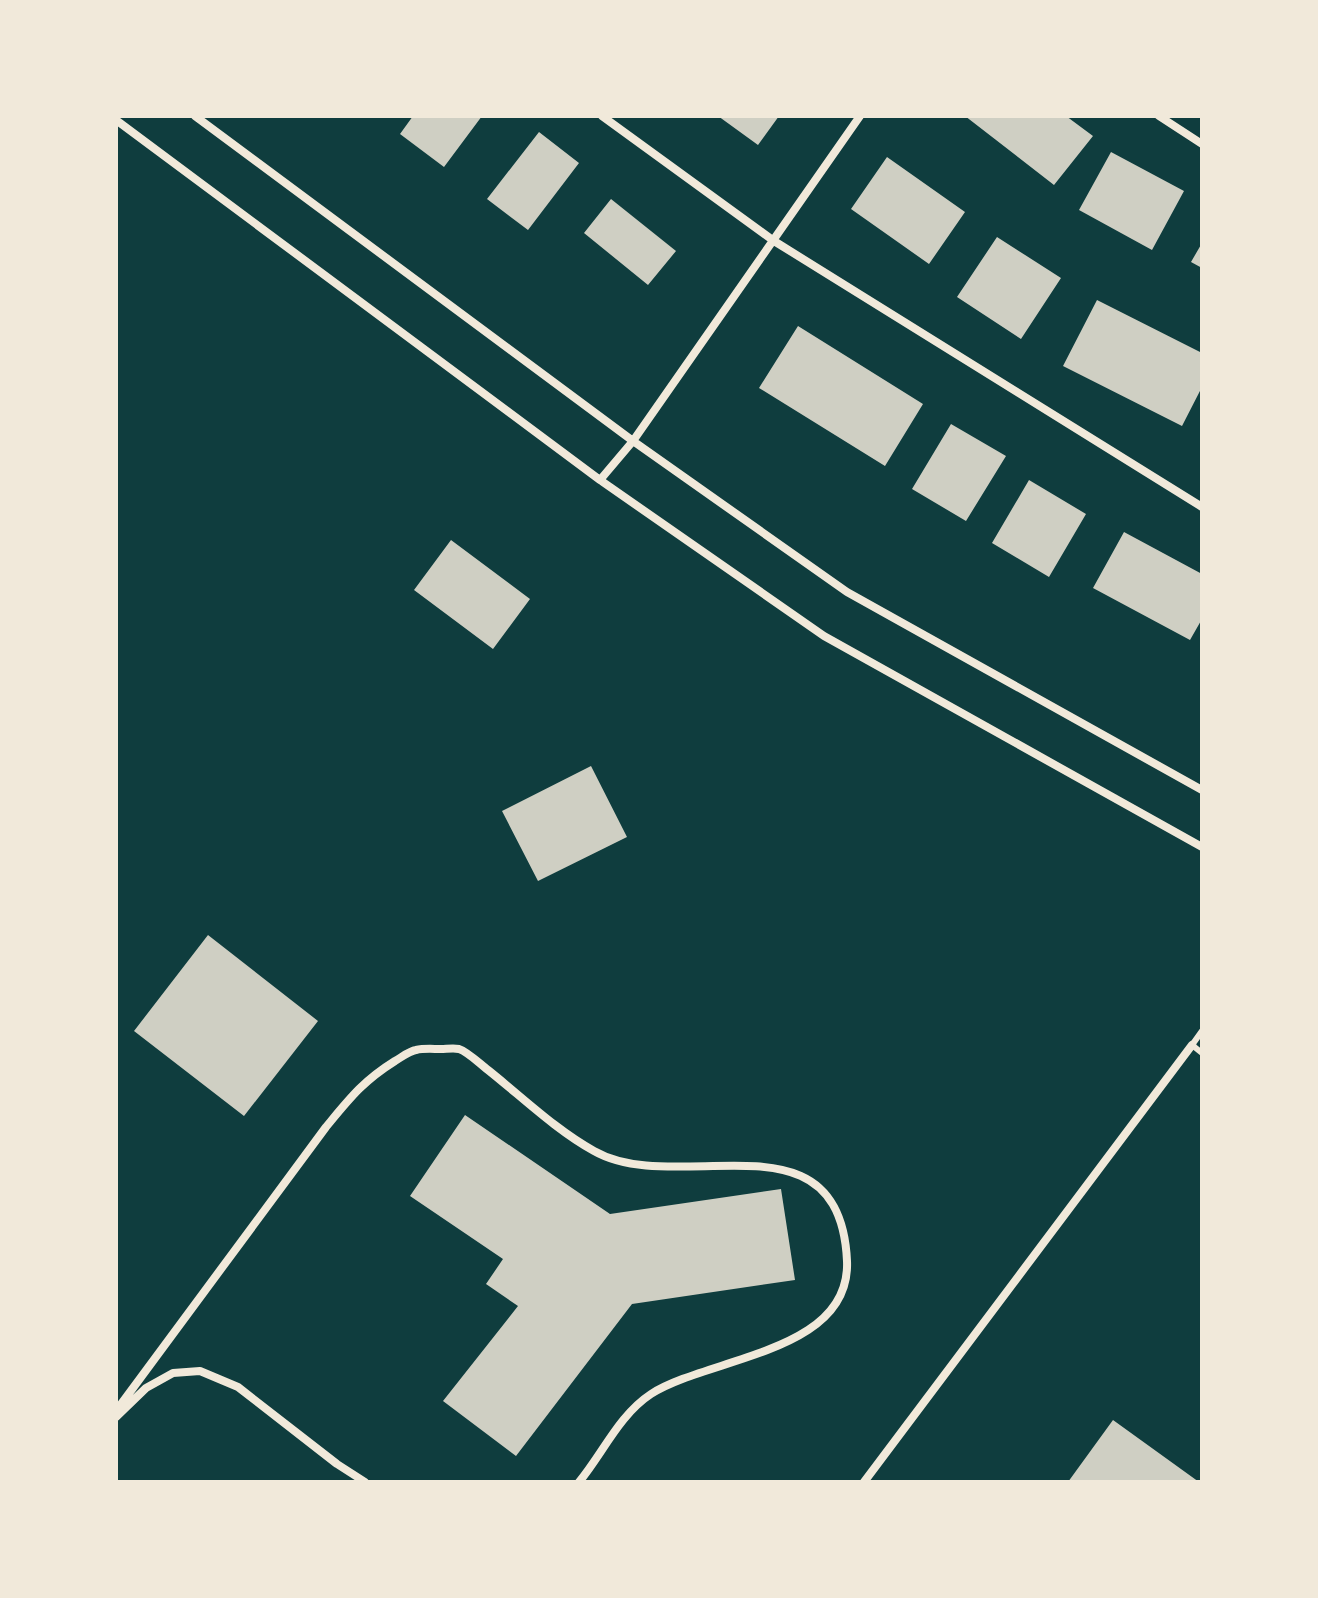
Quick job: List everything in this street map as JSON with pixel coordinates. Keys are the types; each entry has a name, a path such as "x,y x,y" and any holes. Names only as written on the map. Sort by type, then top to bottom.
{"street":[{"path":"195,116 633,441 847,592 1202,790"},
{"path":"602,116 774,241 1202,507"},
{"path":"600,480 633,441 860,116"},
{"path":"1159,116 1202,144"},
{"path":"116,120 600,480 824,636 1202,847"},
{"path":"864,1482 1192,1045"},
{"path":"116,1414 326,1127 361,1084 414,1050 459,1049 595,1152 634,1164 763,1165 788,1171 817,1185 834,1206 844,1235 848,1264 843,1289 832,1313 811,1330 739,1361 688,1375 649,1395 613,1431 579,1482"},
{"path":"116,1414 146,1388 173,1373 200,1371 238,1387 365,1482"}],"lane":[{"path":"1202,1031 1192,1045 1202,1053"}],"building":[{"path":"413,116 482,116 444,167 400,134"},
{"path":"718,116 779,116 758,145"},
{"path":"965,116 1066,116 1093,136 1054,185"},
{"path":"539,132 579,163 528,230 487,199"},
{"path":"1111,152 1184,191 1152,250 1079,210"},
{"path":"887,157 965,212 929,264 851,209"},
{"path":"611,199 676,251 648,285 584,233"},
{"path":"997,237 1061,278 1021,339 957,297"},
{"path":"1202,243 1202,268 1191,262"},
{"path":"1097,300 1202,353 1202,387 1182,426 1063,366"},
{"path":"798,326 923,404 885,466 759,388"},
{"path":"951,424 1006,456 966,521 912,489"},
{"path":"1029,480 1086,514 1049,577 992,543"},
{"path":"1124,532 1202,574 1202,619 1190,640 1093,588"},
{"path":"451,540 530,599 493,649 414,590"},
{"path":"591,766 627,837 538,881 502,811"},
{"path":"208,935 318,1021 244,1116 134,1031"},
{"path":"465,1115 610,1214 781,1189 795,1280 632,1304 516,1456 443,1401 518,1306 486,1284 503,1259 410,1196"},
{"path":"1113,1420 1199,1482 1068,1482"}]}
